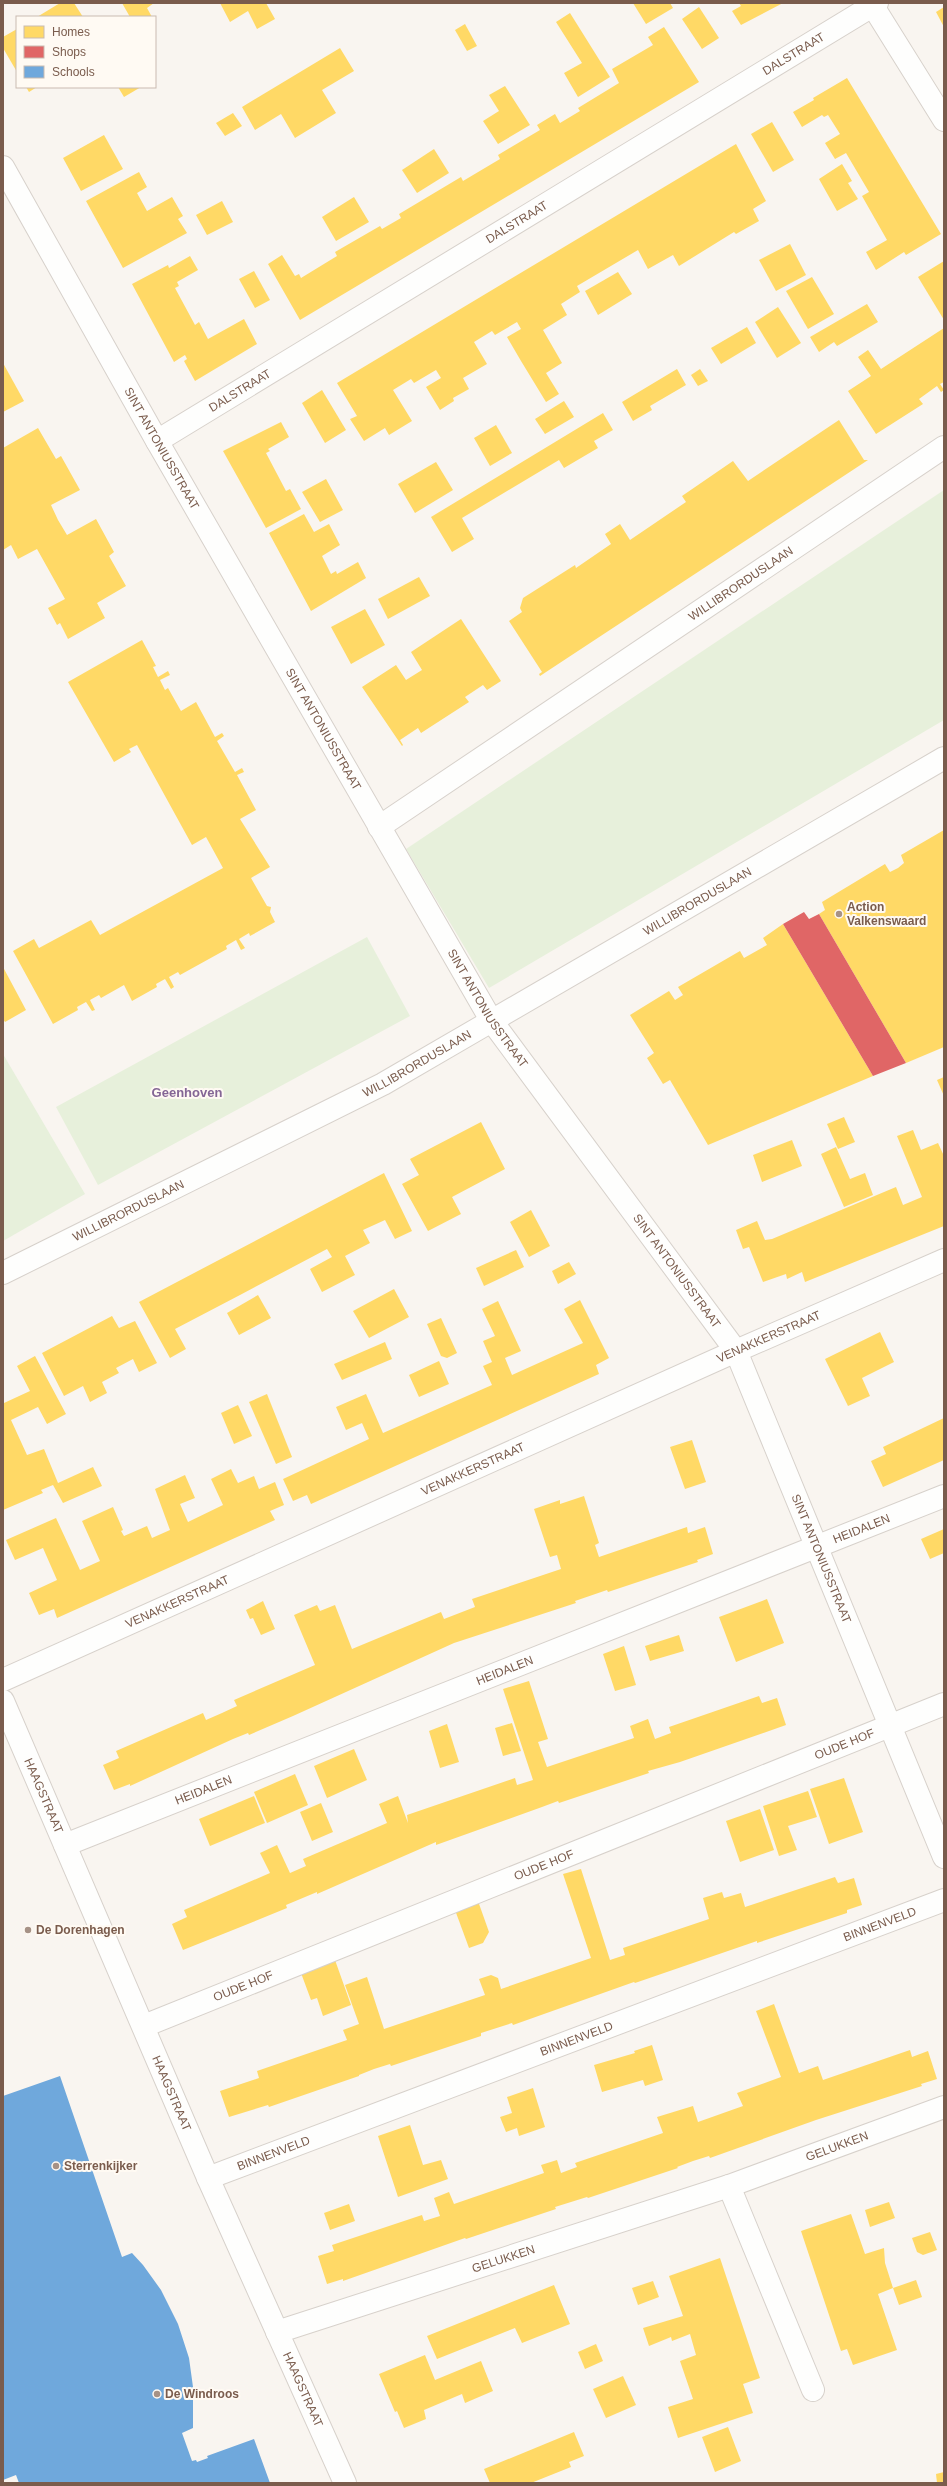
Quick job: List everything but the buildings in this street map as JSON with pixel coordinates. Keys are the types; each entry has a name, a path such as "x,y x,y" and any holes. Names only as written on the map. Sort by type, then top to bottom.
{"street":[{"path":"874,4 944,120"},
{"name":"DALSTRAAT","path":"157,441 874,4"},
{"name":"SINT ANTONIUSSTRAAT","path":"3,167 157,441 378,827 491,1020 736,1351 944,1857"},
{"name":"WILLIBRORDUSLAAN","path":"378,827 944,447"},
{"name":"WILLIBRORDUSLAAN","path":"3,1273 383,1084 944,758"},
{"name":"VENAKKERSTRAAT","path":"3,1680 736,1351 944,1260"},
{"name":"HEIDALEN","path":"65,1845 944,1496"},
{"name":"HAAGSTRAAT","path":"3,1701 144,2026 208,2178 345,2483"},
{"name":"OUDE HOF","path":"144,2026 944,1704"},
{"name":"BINNENVELD","path":"208,2178 944,1900"},
{"name":"GELUKKEN","path":"277,2332 730,2186 944,2106"},
{"path":"730,2186 813,2390"}],"green space":[{"path":"944,490 944,720 489,988 406,849"},
{"path":"367,937 410,1016 98,1185 56,1107"},
{"path":"3,1054 85,1194 3,1241"}],"place":[{"name":"Action Valkenswaard","path":"839,914"},
{"name":"De Dorenhagen","path":"28,1930"},
{"name":"Sterrenkijker","path":"56,2166"},
{"name":"De Windroos","path":"157,2394"}],"district":[{"name":"Geenhoven","path":"187,1092"}]}
